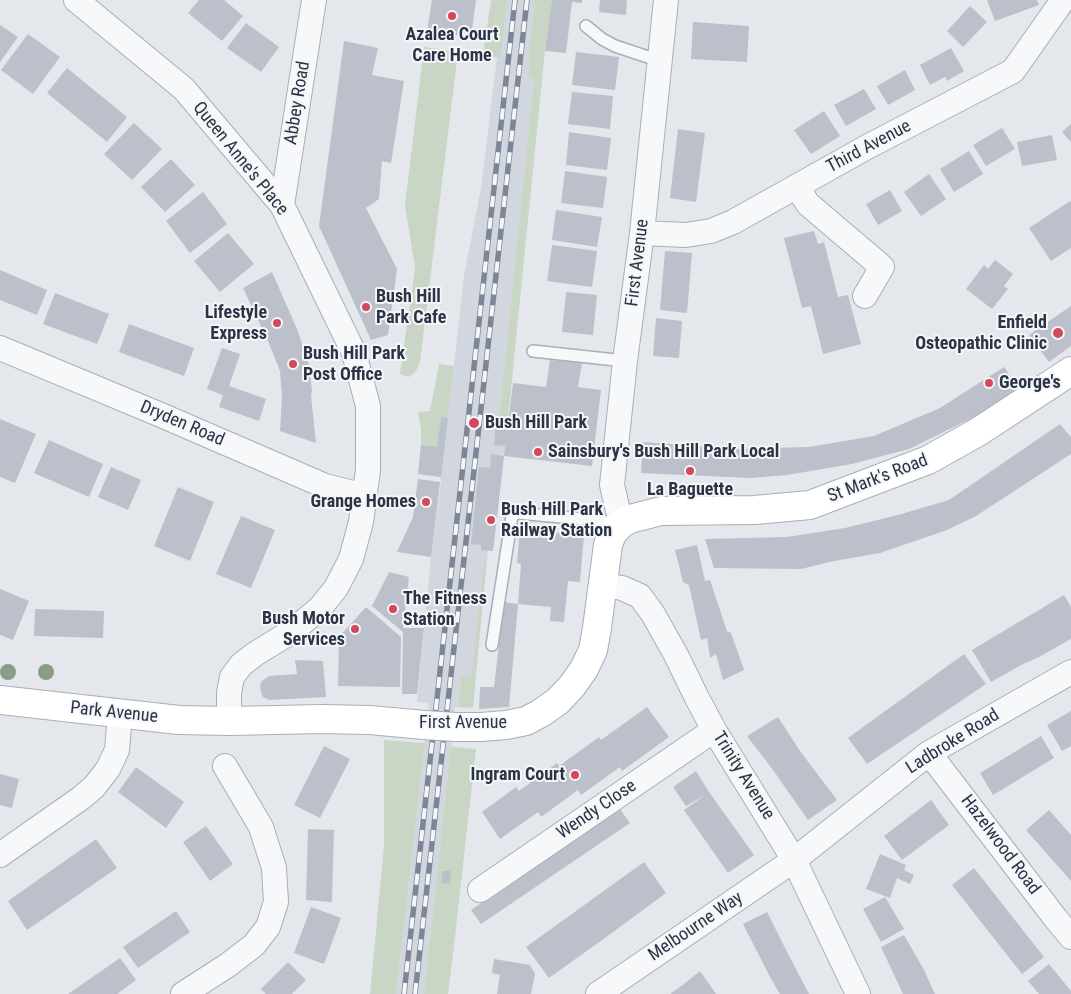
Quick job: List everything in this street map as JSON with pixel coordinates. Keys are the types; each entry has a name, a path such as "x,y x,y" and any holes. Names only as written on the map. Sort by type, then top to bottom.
{"street":[{"name":"Queen Anne's Place","path":"76,0 184,89 282,205 354,354 368,406 368,470 361,522 351,559 336,588 320,608 291,632 241,665 232,677 229,693 229,721"},
{"name":"Abbey Road","path":"282,205 314,0"},
{"name":"First Avenue","path":"229,721 322,719 481,727 506,725 526,721 558,701 584,669 593,650 598,628 608,545 612,534 621,524 612,485 625,361 642,233 666,0"},
{"name":"Third Avenue","path":"642,233 686,235 711,231 733,222 867,147 1013,71 1063,0"},
{"path":"797,187 808,204 882,267 865,296"},
{"name":"Dryden Road","path":"0,348 325,486 365,496"},
{"name":"St Mark's Road","path":"621,524 630,519 661,511 755,510 810,505 928,460 978,432 1071,371"},
{"name":"Trinity Avenue","path":"603,585 622,588 640,596 676,655 714,730 794,860 858,994"},
{"name":"Ladbroke Road","path":"794,860 930,753 1071,672"},
{"name":"Park Avenue","path":"0,700 179,720 229,721"},
{"path":"0,855 94,787 108,769 117,750 120,713"},
{"name":"Wendy Close","path":"480,890 714,730"},
{"name":"Hazelwood Road","path":"930,753 1071,937"},
{"path":"183,994 254,946 268,927 276,902 274,868 261,828 226,766"},
{"name":"Melbourne Way","path":"598,994 794,860"}],"lane":[{"path":"586,26 614,46 660,62"},
{"path":"533,351 625,361"},
{"path":"492,645 512,516 517,513 621,524"}],"shaded area":[{"path":"507,0 535,0 528,61 530,62 534,79 499,418 508,419 493,551 488,550 487,559 484,559 471,678 461,677 458,707 455,707 424,994 396,994 429,705 417,702 431,557 441,480 440,477 418,474 421,445 441,417 448,418 464,276 481,188 497,57 501,57"}],"green space":[{"path":"491,0 507,0 501,58 483,55"},
{"path":"535,0 552,0 545,51 508,419 499,418 534,79 528,78 530,62 528,61"},
{"path":"424,47 458,52 420,362 416,371 409,377 400,374 415,268 405,205"},
{"path":"439,364 454,366 448,418 441,417 437,447 421,445 418,412 430,411"},
{"path":"484,559 487,559 473,708 458,707 461,677 471,677"},
{"path":"384,740 425,742 396,994 370,994 384,846"},
{"path":"451,745 453,747 476,749 448,994 424,994"}],"building":[{"path":"199,0 224,0 243,16 222,41 188,13"},
{"name":"Azalea Court Care Home","path":"432,0 476,0 471,37 427,31"},
{"path":"552,0 582,0 582,3 572,2 566,53 545,51"},
{"path":"600,0 627,0 626,15 599,12"},
{"path":"987,0 1037,0 1039,5 995,21"},
{"path":"970,6 987,22 963,47 947,31"},
{"path":"693,22 749,26 747,62 691,59"},
{"path":"246,23 279,47 261,72 227,48"},
{"path":"0,25 18,37 0,62"},
{"path":"28,34 60,57 33,94 1,70"},
{"path":"344,41 378,48 372,75 404,81 391,163 382,161 379,199 366,208 397,269 388,335 371,340 319,226"},
{"path":"951,48 964,71 947,81 945,77 930,85 920,65"},
{"path":"576,52 619,57 615,90 572,85"},
{"path":"67,68 127,117 107,142 47,93"},
{"path":"905,70 915,90 888,105 877,86"},
{"path":"864,89 876,109 846,126 834,105"},
{"path":"572,92 613,96 610,129 568,124"},
{"path":"824,111 840,136 811,154 794,130"},
{"path":"134,123 162,149 132,180 104,154"},
{"path":"1071,124 1071,142 1062,132"},
{"path":"1002,128 1015,149 986,166 973,145"},
{"path":"678,129 705,133 696,202 670,198"},
{"path":"569,132 611,138 607,170 566,165"},
{"path":"1052,135 1057,160 1022,166 1017,142"},
{"path":"969,151 983,174 954,192 940,169"},
{"path":"171,159 195,185 165,212 141,187"},
{"path":"565,171 607,177 603,208 561,203"},
{"path":"929,174 946,199 921,216 904,192"},
{"path":"890,190 902,211 878,225 866,204"},
{"path":"203,192 227,224 190,253 166,221"},
{"path":"1070,201 1071,248 1051,261 1029,228"},
{"path":"556,210 602,217 597,247 552,240"},
{"path":"814,231 818,244 824,242 838,297 848,295 861,344 823,354 811,306 802,308 784,238"},
{"path":"228,233 254,264 220,292 194,261"},
{"path":"552,245 597,251 592,287 547,281"},
{"path":"665,251 692,253 687,313 660,310"},
{"path":"995,260 1013,274 1004,286 1008,289 992,309 966,289 984,265 988,269"},
{"path":"0,270 47,290 37,315 0,300"},
{"path":"272,272 297,329 308,361 316,443 280,431 282,397 280,371 243,288"},
{"path":"566,292 597,295 593,335 562,332"},
{"path":"55,293 109,314 97,344 43,324"},
{"path":"1071,306 1071,346 1049,362 1029,335"},
{"path":"656,318 682,321 679,358 653,356"},
{"path":"129,324 194,348 184,376 119,352"},
{"path":"222,348 240,354 229,386 266,399 259,421 219,407 223,395 207,389"},
{"path":"550,360 582,363 578,387 601,390 592,466 504,456 505,446 494,445 496,422 508,424 513,383 546,387"},
{"path":"1004,367 1022,392 909,449 852,464 787,475 750,478 641,473 643,442 733,449 809,447 874,436 940,408"},
{"path":"441,417 448,418 441,477 418,474 421,445 437,447"},
{"path":"0,419 36,434 15,483 0,477"},
{"path":"1060,424 1071,437 1071,454 976,516 947,530 880,553 801,569 714,568 705,539 787,537 845,528 949,500"},
{"path":"49,440 103,464 89,497 34,473"},
{"path":"491,454 504,456 493,551 481,550 481,545 471,544 479,467 490,468"},
{"path":"111,467 141,480 128,510 98,497"},
{"path":"418,479 440,482 431,557 397,552 413,517"},
{"path":"178,487 214,502 190,561 154,546"},
{"path":"241,516 275,530 251,588 216,574"},
{"path":"520,529 584,535 580,582 568,581 564,622 550,621 551,607 518,604 521,564 517,563"},
{"path":"697,545 705,581 710,580 727,631 731,633 744,670 723,680 716,654 710,658 707,638 701,640 689,585 683,582 675,550"},
{"path":"389,572 409,577 403,628 424,628 417,694 402,694 403,632 372,606"},
{"path":"0,589 29,601 13,640 0,635"},
{"path":"1064,595 1071,607 1071,639 991,682 972,650"},
{"path":"504,602 518,604 509,707 479,709 480,687 494,687"},
{"path":"366,607 401,637 400,687 338,686 339,637"},
{"path":"35,609 104,611 103,638 34,636"},
{"path":"964,654 986,684 867,764 848,738"},
{"path":"295,660 323,661 326,697 269,700 263,697 260,686 262,681 269,676 297,674"},
{"name":"Ingram Court","path":"647,707 669,737 622,771 620,767 581,795 578,790 541,817 538,812 500,839 482,812 516,787 519,791 557,763 559,766 599,737 601,740"},
{"path":"1071,711 1071,746 1062,751 1047,725"},
{"path":"778,717 800,751 837,800 808,820 747,736"},
{"path":"1041,736 1054,758 993,795 980,773"},
{"path":"324,746 350,759 320,818 294,805"},
{"path":"136,767 184,802 166,828 118,792"},
{"path":"696,771 754,855 728,873 684,810 705,795 686,806 673,787"},
{"path":"0,774 19,779 12,808 0,805"},
{"path":"931,800 949,825 902,860 884,836"},
{"path":"620,809 630,823 481,924 471,910"},
{"path":"1049,810 1071,835 1071,881 1026,830"},
{"path":"206,826 233,864 210,881 183,842"},
{"path":"308,829 334,830 332,902 306,900"},
{"path":"96,839 117,868 27,930 8,901"},
{"path":"880,854 906,865 904,870 914,875 910,884 897,878 890,898 866,889"},
{"path":"644,862 666,893 549,978 526,947"},
{"path":"974,868 1044,957 1022,974 952,885"},
{"path":"443,871 451,871 450,884 441,883"},
{"path":"885,897 904,929 881,942 863,909"},
{"path":"311,907 341,918 324,964 294,953"},
{"path":"176,911 190,932 138,968 123,947"},
{"path":"767,912 809,994 780,994 770,977 743,924"},
{"path":"904,935 935,994 903,994 881,947"},
{"path":"120,958 136,980 117,994 68,994"},
{"path":"494,959 530,965 535,974 531,994 497,994 500,975 492,973"},
{"path":"288,962 306,980 292,994 266,994 261,989"},
{"path":"1049,964 1071,991 1071,994 1039,994 1028,981"},
{"path":"700,971 716,994 670,994 684,984"}],"railway":[{"path":"404,994 515,0"},
{"path":"415,994 527,0"}],"place":[{"name":"Azalea Court Care Home","path":"452,16"},
{"name":"Bush Hill Park Cafe","path":"366,307"},
{"name":"Lifestyle Express","path":"277,323"},
{"name":"Enfield Osteopathic Clinic","path":"1058,333"},
{"name":"Bush Hill Park Post Office","path":"293,364"},
{"name":"George's","path":"989,383"},
{"name":"Bush Hill Park","path":"474,423"},
{"name":"Sainsbury's Bush Hill Park Local","path":"538,452"},
{"name":"La Baguette","path":"690,471"},
{"name":"Grange Homes","path":"426,502"},
{"name":"Bush Hill Park Railway Station","path":"491,520"},
{"name":"The Fitness Station","path":"393,609"},
{"name":"Bush Motor Services","path":"355,629"},
{"name":"Ingram Court","path":"575,775"}]}
